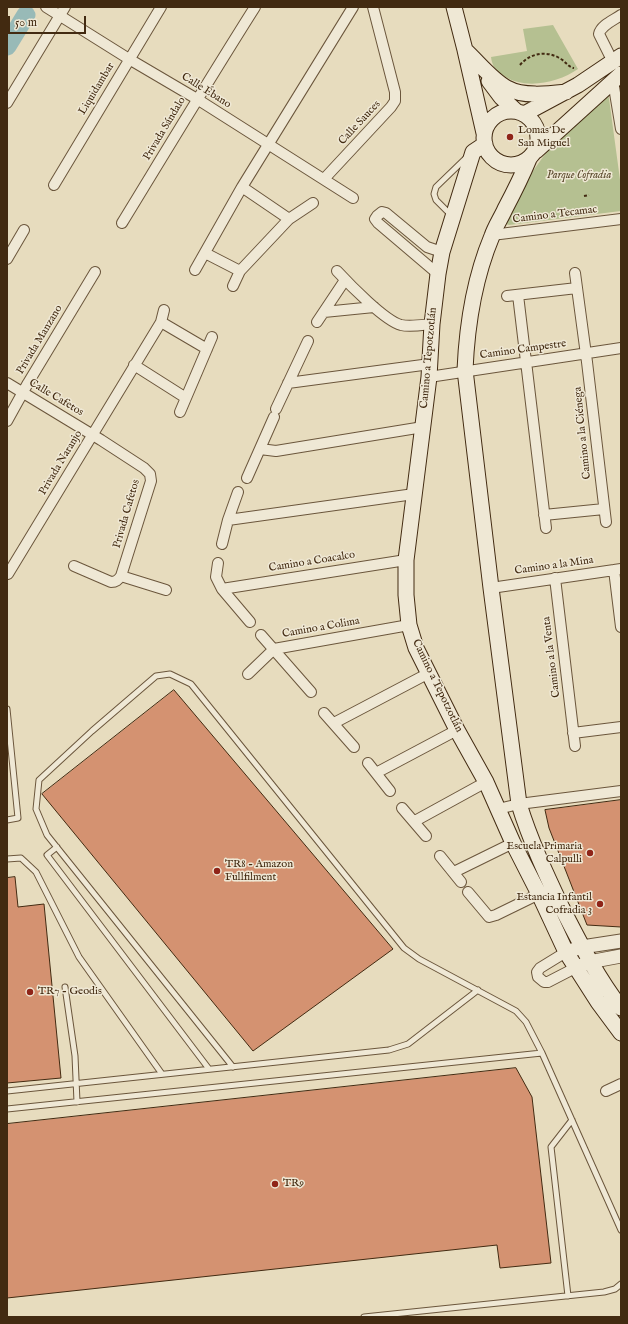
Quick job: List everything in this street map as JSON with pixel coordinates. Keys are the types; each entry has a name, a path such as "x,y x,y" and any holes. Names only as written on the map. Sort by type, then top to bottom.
{"main road":[{"path":"454,7 465,50 481,143 495,160 503,164 512,165 521,163 532,155 617,68"},
{"path":"465,50 494,78 507,88 525,93 541,94 566,92"},
{"path":"465,50 501,97 531,119 536,126 539,134 538,142 532,155"},
{"path":"481,143 487,125 492,118 499,113 508,111 520,112 617,68"},
{"name":"Camino a Tepotzotlán","path":"481,143 453,217 442,252 438,274 423,427 406,560 406,595 409,625 416,648 457,730 486,782 513,843 566,952 583,964 608,991 621,1008"},
{"name":"Camino a Tepotzotlán","path":"532,155 492,235 483,262 473,297 467,337 465,370 490,588 519,804 528,832 552,887 582,947 583,964 598,1002 621,1033"}],"street":[{"name":"Calle Ébano","path":"46,7 129,59 197,99 353,198"},
{"path":"7,103 65,7"},
{"name":"Liquidambar","path":"54,184 161,7"},
{"name":"Privada Sándalo","path":"122,223 255,7"},
{"path":"195,270 242,187 352,7"},
{"name":"Calle Sauces","path":"324,179 392,107 395,101 395,92 373,7"},
{"path":"621,15 602,27 599,34 617,68 621,129"},
{"path":"242,187 289,219"},
{"path":"233,286 240,271 289,219 313,203"},
{"path":"438,274 378,223 376,216 382,212 386,214 427,247 442,252"},
{"name":"Camino a Tecamac","path":"492,235 621,219"},
{"path":"7,259 24,230"},
{"path":"205,252 240,271"},
{"path":"337,271 374,308 399,325 432,324"},
{"name":"Privada Manzano","path":"7,421 95,272"},
{"name":"Camino a la Ciénega","path":"574,273 606,522"},
{"path":"317,322 345,280"},
{"path":"507,296 577,288"},
{"path":"518,295 546,528"},
{"path":"324,312 374,308"},
{"name":"Privada Naranjo","path":"8,574 160,322 164,310"},
{"path":"160,322 207,349"},
{"path":"180,412 212,337"},
{"path":"247,478 308,341"},
{"name":"Camino Campestre","path":"288,383 429,370 465,370 621,348"},
{"path":"134,365 186,398"},
{"name":"Calle Cafetos","path":"7,383 93,435"},
{"path":"260,449 276,451 423,427"},
{"name":"Privada Cafetos","path":"93,435 144,468 150,474 151,480 120,578"},
{"path":"222,544 228,520 238,492"},
{"path":"228,520 414,494"},
{"path":"544,515 604,509"},
{"name":"Camino a Coacalco","path":"222,589 406,560"},
{"path":"218,563 216,577 222,589 250,622"},
{"path":"74,566 111,582 115,582 120,578 166,590"},
{"path":"618,569 621,627"},
{"name":"Camino a la Mina","path":"490,588 618,569"},
{"name":"Camino a la Venta","path":"555,578 575,746"},
{"name":"Camino a Colima","path":"248,674 274,649 409,625"},
{"path":"261,635 311,692"},
{"path":"334,723 429,673"},
{"path":"324,713 354,747"},
{"path":"573,733 621,727"},
{"path":"376,773 457,730"},
{"path":"368,763 390,791"},
{"path":"415,821 486,782"},
{"path":"498,809 519,804 621,791"},
{"path":"402,808 415,821 426,836"},
{"path":"454,872 513,843"},
{"path":"440,856 461,882"},
{"path":"468,892 489,917 539,894"},
{"path":"621,942 582,947 566,952 540,968 537,972 540,980 548,982 583,964 621,956"},
{"path":"606,1091 621,1084"}],"lane":[{"path":"453,217 436,200 434,194 436,187 481,143"},
{"path":"233,1067 57,847 48,835 36,809 39,780 92,731 156,676 170,674 191,684 404,948 419,959 516,1011 526,1022 542,1053 621,1230"},
{"path":"7,709 18,818 7,820"},
{"path":"57,847 47,855 209,1069"},
{"path":"7,859 20,858 36,872 79,957 162,1074"},
{"path":"65,987 75,1056 77,1102"},
{"path":"7,1091 389,1050 408,1044 478,990"},
{"path":"7,1109 542,1053"},
{"path":"568,1296 551,1148 572,1120"},
{"path":"364,1317 604,1292 615,1289 621,1284"}],"path":[{"path":"520,65 527,58 533,55 546,54 556,56 574,68"},
{"path":"584,196 589,195"}],"green space":[{"path":"553,25 578,69 561,78 531,84 512,80 501,74 495,68 491,57 527,51 523,29"},
{"name":"Parque Cofradia","path":"608,91 621,187 621,211 509,225 506,224 507,214 533,171 555,140"}],"building":[{"name":"TR8 - Amazon Fullfilment","path":"174,690 393,949 253,1051 42,794"},
{"name":"Escuela Primaria Calpulli","path":"621,800 621,927 587,925 549,828 545,810"},
{"name":"TR7 - Geodis","path":"15,877 18,907 44,904 61,1078 7,1083 7,878"},
{"name":"TR9","path":"516,1068 532,1097 551,1263 500,1268 497,1245 7,1298 7,1124"}],"waterway":[{"path":"7,46 26,15"}],"place":[{"name":"Lomas De San Miguel","path":"510,137"},
{"name":"Escuela Primaria Calpulli","path":"590,853"},
{"name":"TR8 - Amazon Fullfilment","path":"217,871"},
{"name":"Estancia Infantil Cofradia 3","path":"600,904"},
{"name":"TR7 - Geodis","path":"30,992"},
{"name":"TR9","path":"275,1184"}]}
